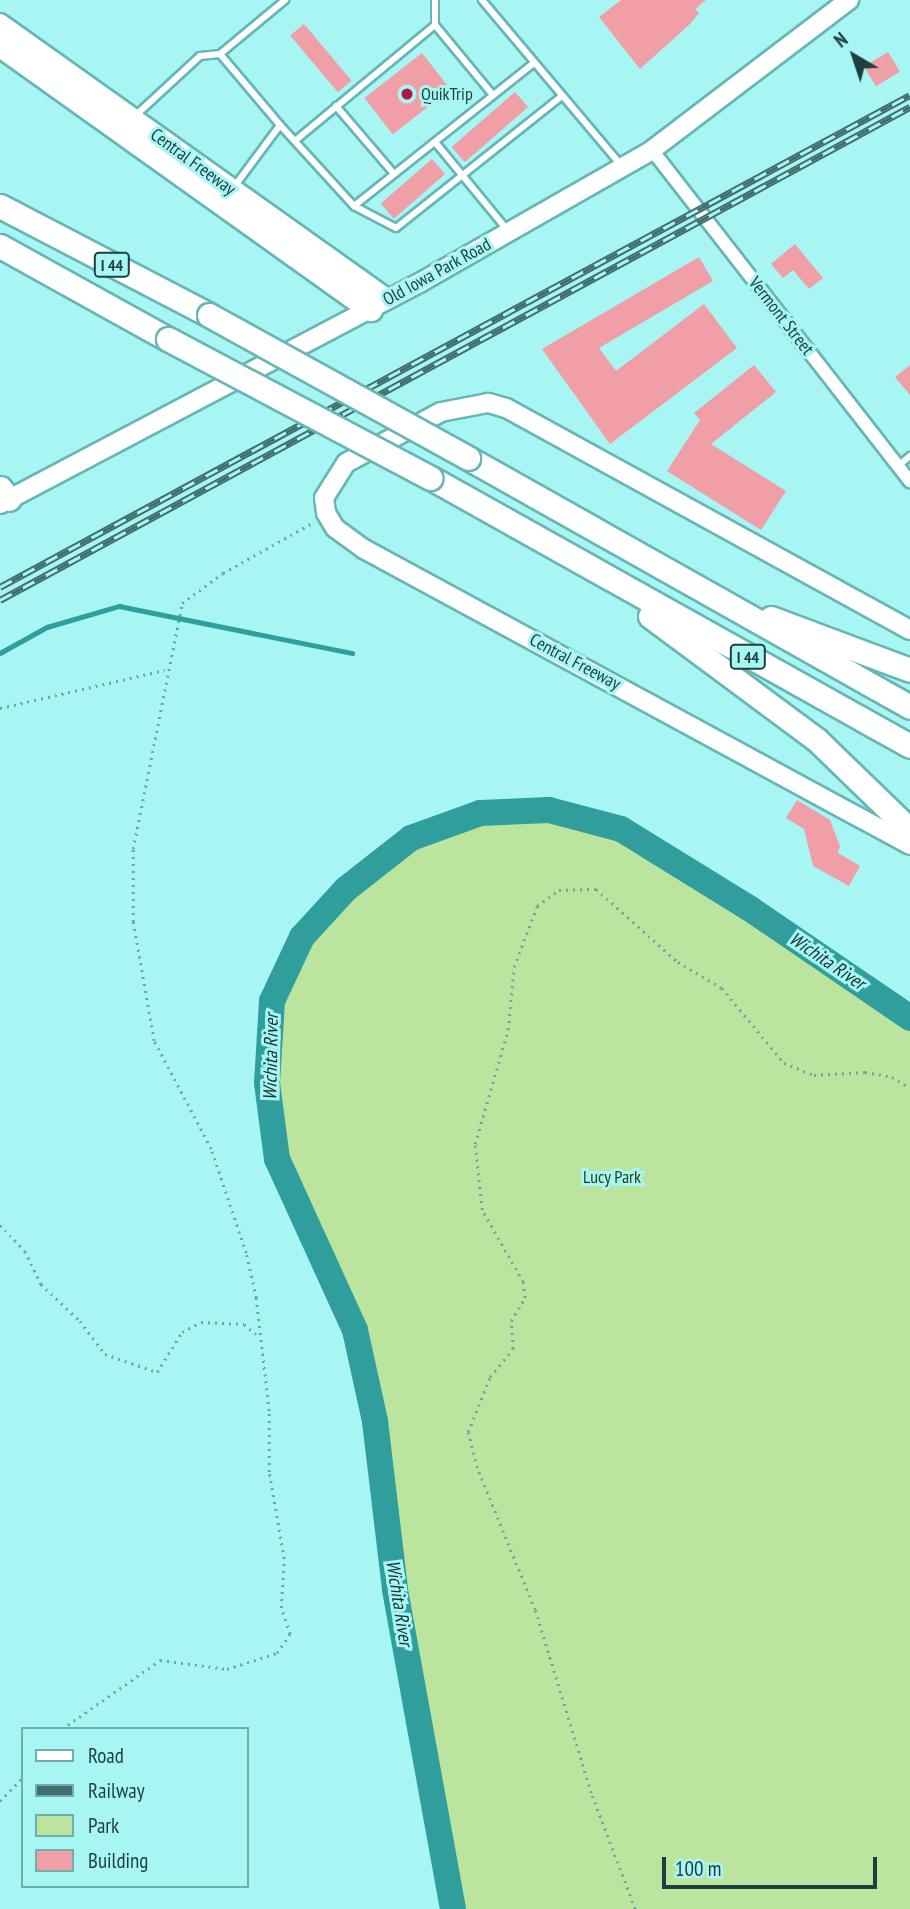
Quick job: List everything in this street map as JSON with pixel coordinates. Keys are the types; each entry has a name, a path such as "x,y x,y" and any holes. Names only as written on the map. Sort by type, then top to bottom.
{"highway":[{"path":"0,45 128,125 379,304"},
{"name":"I 44","path":"0,206 209,315 910,707"},
{"name":"I 44","path":"0,246 432,478 586,567 910,746"},
{"path":"586,567 817,740 910,830"},
{"path":"696,589 910,670"}],"main road":[{"name":"Old Iowa Park Road","path":"3,497 379,304 652,150 849,0"},
{"name":"Central Freeway","path":"0,23 128,125"},
{"path":"326,513 328,485 346,463 441,412 488,403 506,408 910,630"},
{"name":"Central Freeway","path":"326,513 335,528 364,549 910,845"}],"street":[{"name":"Vermont Street","path":"652,150 910,481"}],"lane":[{"path":"128,125 200,56 220,54 285,0"},
{"path":"435,0 435,25 493,95"},
{"path":"482,0 622,166"},
{"path":"296,140 435,25"},
{"path":"220,54 354,206 396,228 562,96"},
{"path":"354,206 534,63"},
{"path":"336,107 394,174"},
{"path":"228,196 280,125"},
{"path":"435,142 509,233"},
{"path":"898,466 910,456"}],"path":[{"path":"65,1727 160,1660 227,1669 277,1653 289,1633 281,1608 284,1559 269,1472 264,1364 256,1334 256,1298 246,1253 211,1149 153,1041 140,980 133,922 133,849 165,670 182,603 326,513"},
{"path":"0,708 165,670"},
{"path":"635,1909 591,1793 535,1610 477,1468 468,1432 490,1377 513,1349 510,1321 525,1298 523,1282 482,1210 475,1144 508,1030 514,967 537,906 559,890 596,889 678,962 722,988 783,1063 814,1075 865,1072 892,1077 910,1088"},
{"path":"0,1225 24,1251 41,1284 80,1321 105,1354 157,1372 182,1332 201,1322 244,1324 256,1334"},
{"path":"0,1801 21,1779"}],"green space":[{"name":"Lucy Park","path":"549,810 621,829 749,908 910,1018 910,1909 453,1909 395,1589 375,1421 355,1330 277,1159 267,1083 272,1001 302,937 346,889 411,838 480,813"}],"building":[{"path":"621,0 706,0 695,9 699,13 690,24 640,69 599,17"},
{"path":"304,24 352,81 338,92 290,36"},
{"path":"888,52 900,72 876,86 864,66"},
{"name":"QuikTrip","path":"422,53 450,89 393,134 364,98"},
{"name":"QuikTrip","path":"515,92 528,107 465,162 452,147"},
{"path":"432,159 445,174 394,219 381,204"},
{"path":"795,244 823,278 809,289 793,270 783,278 771,264"},
{"path":"699,257 713,281 599,348 616,371 704,304 737,348 610,444 542,349"},
{"path":"754,365 776,392 711,444 786,491 761,530 667,471 700,420 694,413"},
{"path":"910,365 910,395 895,377"},
{"path":"797,800 830,820 840,846 838,853 860,866 849,886 813,866 804,829 786,818"}],"waterway":[{"path":"0,653 47,627 119,606 352,653"},
{"name":"Wichita River","path":"453,1909 395,1589 375,1421 355,1330 277,1159 267,1083 272,1001 302,937 346,889 411,838 480,813 549,810 621,829 749,908 910,1018"}],"railway":[{"path":"0,587 910,95"},
{"path":"0,600 910,107"}],"place":[{"name":"QuikTrip","path":"407,94"}]}
